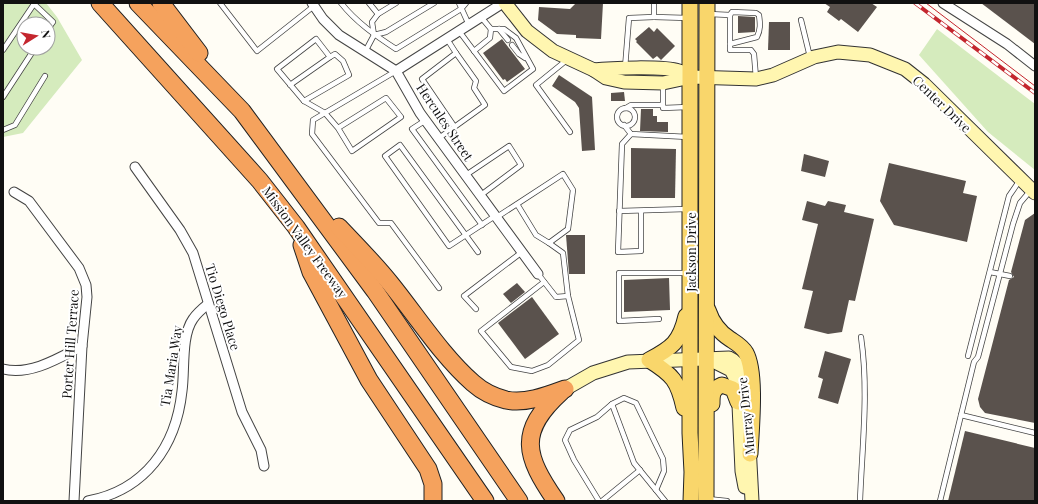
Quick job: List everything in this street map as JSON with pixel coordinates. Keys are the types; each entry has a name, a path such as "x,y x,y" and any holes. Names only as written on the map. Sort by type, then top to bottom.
{"highway":[{"name":"Mission Valley Freeway","path":"100,3 260,182 296,227 485,501"},
{"name":"Mission Valley Freeway","path":"138,3 242,111 375,291 519,501"},
{"path":"161,3 242,111"},
{"path":"276,158 389,281 449,357 474,384 490,394 506,400 522,401 540,398 565,389"},
{"path":"296,227 311,272 369,380 428,469 433,484 434,501"},
{"path":"556,501 536,470 530,445 532,430 538,417 565,389"}],"main road":[{"name":"Center Drive","path":"504,3 527,31 553,51 594,70 606,78 624,82 663,83 690,76"},
{"name":"Jackson Drive","path":"706,500 708,359 707,9"},
{"name":"Jackson Drive","path":"690,10 691,501"},
{"name":"Center Drive","path":"594,70 625,69 678,71 690,76 708,78 756,79 773,75 810,58 838,52 870,55 905,69 924,84 1033,192"},
{"path":"690,209 696,210 699,215 700,242 707,265"},
{"path":"649,360 667,351 679,337 684,326 691,295"},
{"path":"707,307 715,325 729,339 741,346 748,359 752,391 750,454"},
{"name":"Murray Drive","path":"565,389 580,379 604,368 628,362 729,358 735,361 741,370 746,394 752,501"},
{"name":"Murray Drive","path":"708,359 727,366 734,375 739,392 738,402 742,471 748,501"},
{"path":"649,360 668,372 678,384 690,433"},
{"path":"706,450 712,437 712,394 715,389 722,386 728,386 735,391 738,402"}],"street":[{"path":"396,71 504,3"},
{"path":"943,3 1007,44 1035,66"},
{"name":"Hercules Street","path":"313,4 323,19 339,35 366,50 396,71 426,120 538,274"},
{"name":"Tio Diego Place","path":"135,167 180,230 192,253 242,412 261,450 264,466"},
{"name":"Porter Hill Terrace","path":"14,192 29,200 85,279 87,297 82,346 74,501"},
{"name":"Tia Maria Way","path":"88,501 100,500 121,491 139,479 154,464 166,445 178,410 182,392 188,330 197,313 208,304"},
{"path":"3,369 16,372 27,370 61,357 82,346"}],"lane":[{"path":"3,50 34,3 47,16"},
{"path":"220,3 257,51 313,4"},
{"path":"341,3 350,14 374,34 396,49 461,9 466,3"},
{"path":"369,3 378,14"},
{"path":"366,50 374,34 372,22 378,14 396,3"},
{"path":"374,34 386,32 434,3"},
{"path":"459,3 469,24"},
{"path":"654,3 654,17"},
{"path":"707,9 730,15 732,12 756,13 759,15 760,31 757,37 730,44"},
{"path":"625,69 629,18 654,17 690,10"},
{"path":"730,15 730,50 751,50 754,54 756,79"},
{"path":"474,51 490,38 491,29 481,17"},
{"path":"801,20 810,58"},
{"path":"459,31 504,91 533,69 516,38 504,29 491,29"},
{"path":"500,29 508,40"},
{"path":"330,57 316,39 276,69 304,101 325,113 338,128 352,151 401,117 386,98 338,128"},
{"path":"439,138 485,105 474,88 476,81 447,39"},
{"path":"512,45 519,54 527,59"},
{"path":"454,126 422,79 456,53"},
{"path":"290,85 335,54 343,61 349,75 304,101"},
{"path":"3,97 30,56"},
{"path":"568,59 536,85 570,132"},
{"path":"396,71 313,120 312,134 379,223 391,223 439,288"},
{"path":"3,130 15,126 45,76"},
{"path":"662,105 663,83"},
{"path":"691,108 663,108 662,105 631,105 623,109 618,114 618,121 624,125 631,134 691,137"},
{"path":"624,125 632,123 635,118 633,111 626,108"},
{"path":"426,120 412,129 482,225"},
{"path":"631,134 622,144 618,252 641,251 641,211"},
{"path":"478,252 465,235 400,145 385,156 449,246 465,235 517,204 563,174 573,190 568,229 549,243"},
{"path":"466,175 509,146 521,165 481,195"},
{"path":"968,356 1009,196 1020,180"},
{"path":"940,501 974,362 978,357 1020,203 1033,192"},
{"path":"517,204 536,235 563,254 568,296 579,340 548,365 532,372 511,367 481,331 544,282"},
{"path":"619,211 690,209"},
{"path":"476,309 464,296 522,252"},
{"path":"990,272 1010,276"},
{"path":"659,319 619,321 619,273 691,273"},
{"path":"538,274 556,297 568,296"},
{"path":"860,501 864,421 864,354 861,337"},
{"path":"640,470 601,501 574,460 565,440 570,430 597,418 612,404 624,398 636,403 663,459 664,471 656,490"},
{"path":"612,404 634,463 665,501"},
{"path":"961,415 1035,433"},
{"path":"706,500 727,501"}],"green space":[{"path":"3,3 46,3 57,17 82,60 23,133 3,137"},
{"path":"937,29 1035,104 1035,170 988,132 919,55"}],"building":[{"path":"576,3 603,3 601,39 576,38 576,35 557,34 538,20 539,7 570,9"},
{"path":"824,3 871,3 877,7 858,32 841,19 839,21 827,12 830,7"},
{"path":"981,3 1035,3 1035,44"},
{"path":"738,16 755,17 755,32 738,33"},
{"path":"769,22 790,22 790,50 768,50"},
{"path":"649,27 654,32 657,28 675,46 661,60 657,56 653,59 636,42 637,41 635,39"},
{"path":"502,39 525,69 507,82 505,79 503,80 483,53"},
{"path":"559,75 592,97 595,150 582,151 579,108 575,102 552,86"},
{"path":"624,92 625,101 611,101 611,93"},
{"path":"641,109 653,109 653,116 657,116 657,122 668,122 668,132 640,131"},
{"path":"631,148 676,149 675,198 631,198"},
{"path":"804,154 829,161 825,177 801,171"},
{"path":"889,163 966,181 963,193 977,196 967,242 894,225 880,201"},
{"path":"807,201 825,206 828,201 846,205 844,212 874,219 855,301 849,300 842,332 828,334 804,328 813,291 802,289 818,224 802,220"},
{"path":"1035,213 1035,423 985,413 980,407 978,399 1009,280 1014,277 1011,272 1025,220"},
{"path":"566,235 585,235 585,274 569,274"},
{"path":"669,278 670,310 624,312 624,280"},
{"path":"517,283 525,292 511,303 503,294"},
{"path":"532,297 559,334 525,359 498,323"},
{"path":"825,351 851,359 838,404 818,398 823,379 818,377"},
{"path":"965,431 1035,448 1035,501 948,501"}],"tram line":[{"path":"926,3 1035,86"}],"railway":[{"path":"915,3 1035,93"}]}
